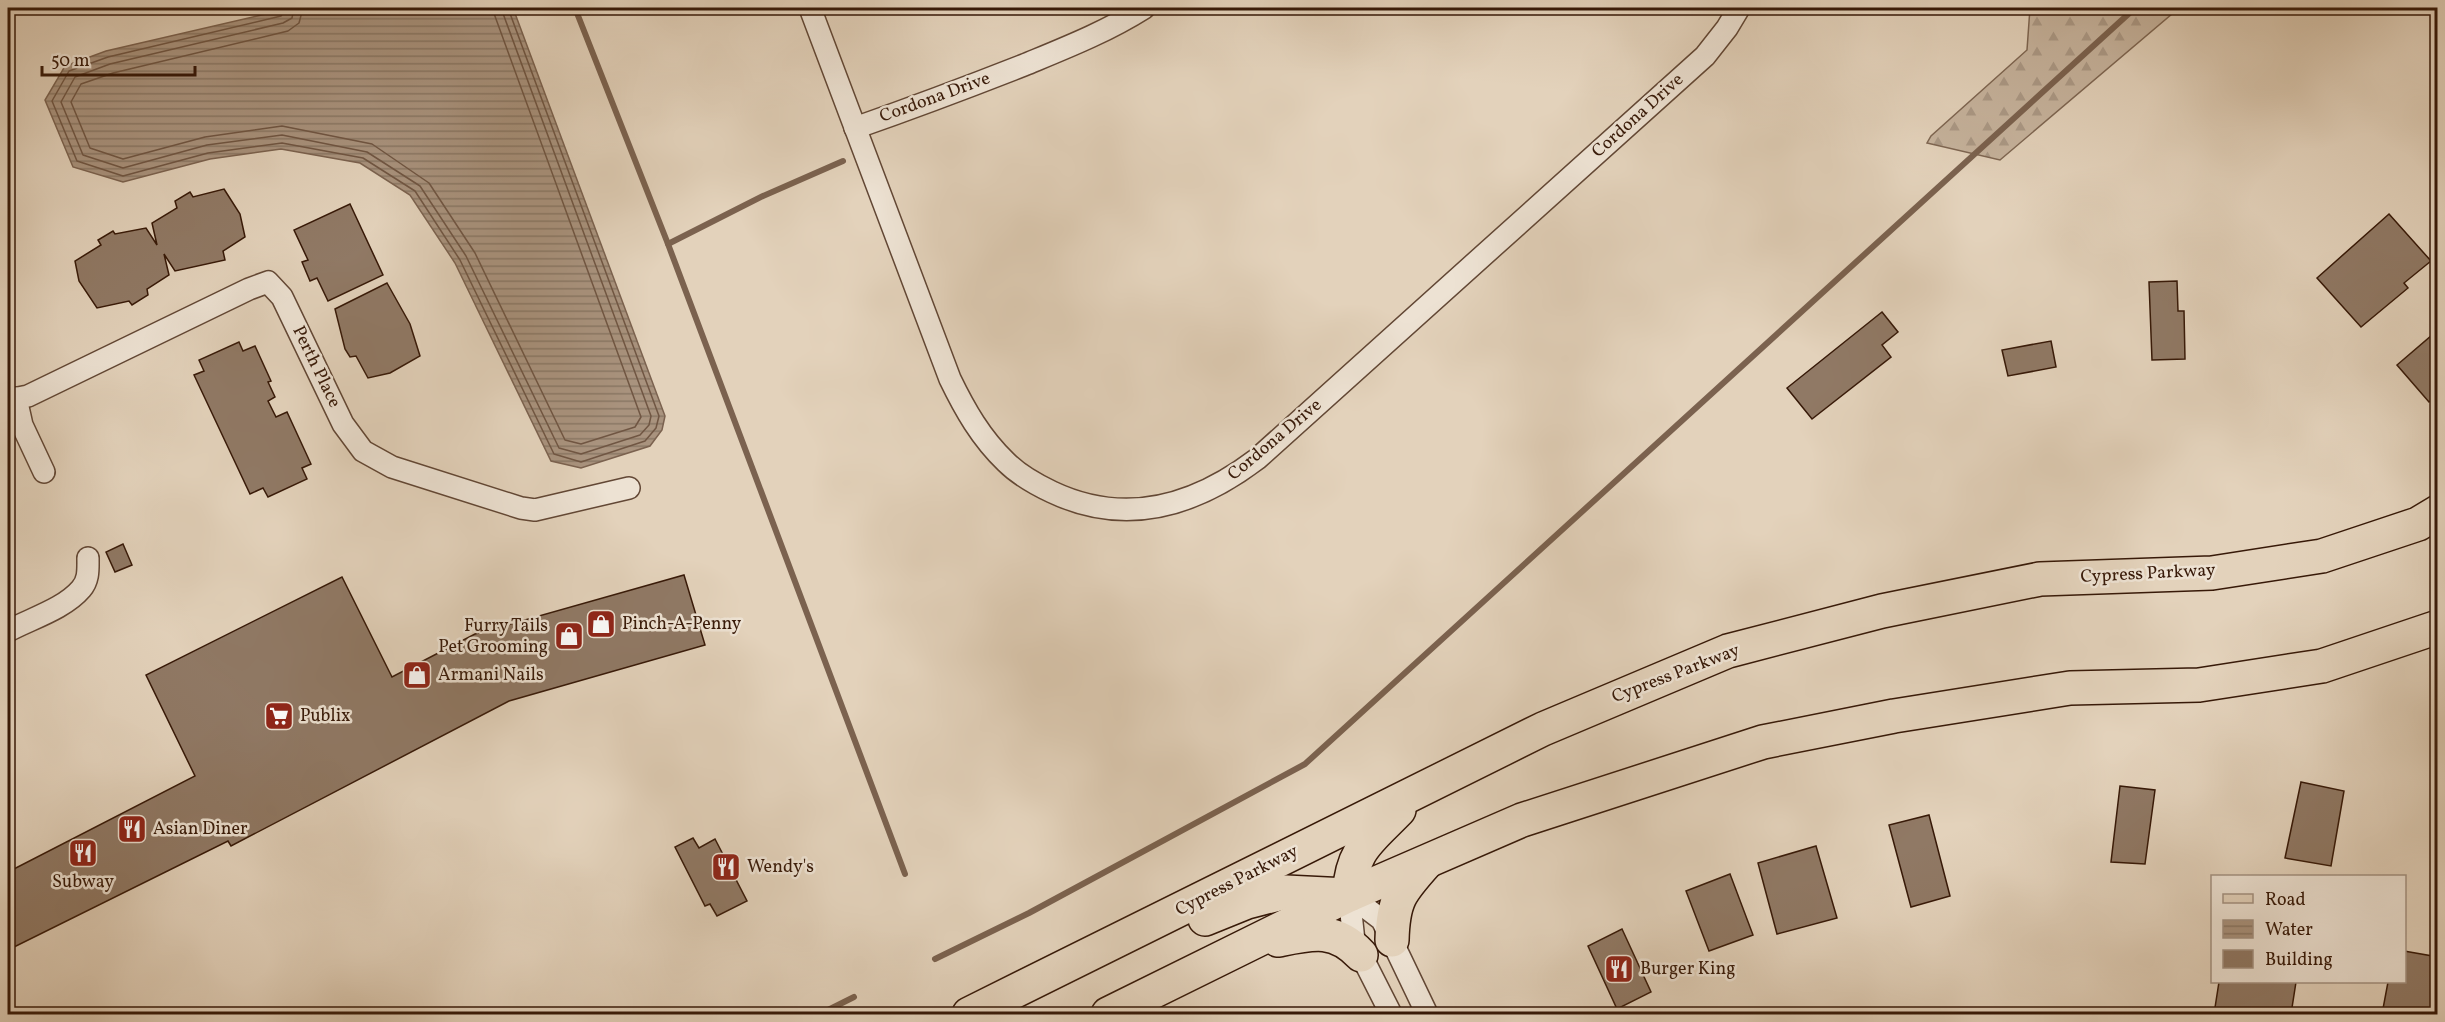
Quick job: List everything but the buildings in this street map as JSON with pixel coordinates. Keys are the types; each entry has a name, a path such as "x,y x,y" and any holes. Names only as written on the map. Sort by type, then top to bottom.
{"main road":[{"name":"Cypress Parkway","path":"969,1014 1553,724 1728,651 1882,611 2040,579 2212,573 2322,556 2418,524 2438,512"},
{"path":"1108,1014 1349,895 1522,820 1763,742 1894,716 2070,688 2199,686 2322,666 2438,627"},
{"path":"1349,895 1350,870 1361,849 1420,790"},
{"path":"1392,940 1393,915 1401,892 1426,862"},
{"path":"1140,930 1172,932 1247,902 1286,892 1349,895"},
{"path":"1247,946 1326,933 1348,941 1361,955"}],"street":[{"name":"Cordona Drive","path":"810,8 950,379 962,404 991,447 1029,480 1071,500 1111,508 1159,507 1210,490 1257,459 1705,56 1739,8"},
{"name":"Cordona Drive","path":"855,128 953,93 1071,46 1112,27 1144,8"},
{"name":"Perth Place","path":"44,472 12,399 28,396 249,289 268,282 282,297 343,424 363,451 392,467 521,508 535,510 629,488"},
{"path":"8,631 67,600 82,588 88,575 88,558"},
{"path":"1349,895 1382,920 1427,1014"},
{"path":"1349,895 1354,941 1391,1014"}],"green space":[{"path":"2030,8 2179,8 2000,160 1927,143 1931,136 2027,50"}],"water":[{"path":"292,8 513,8 665,416 662,430 650,446 581,468 551,461 455,263 410,195 360,163 281,149 210,159 123,182 73,167 45,100 65,66 106,51"}],"waterway":[{"path":"575,8 668,244 905,874"},
{"path":"935,959 1029,913 1305,764 2135,8"},
{"path":"668,244 763,196 843,161"},
{"path":"820,1014 854,997"}],"place":[{"name":"Pinch-A-Penny","path":"601,624"},
{"name":"Furry Tails Pet Grooming","path":"569,636"},
{"name":"Armani Nails","path":"417,675"},
{"name":"Publix","path":"279,716"},
{"name":"Asian Diner","path":"132,829"},
{"name":"Subway","path":"83,853"},
{"name":"Wendy's","path":"726,867"},
{"name":"Burger King","path":"1619,969"}]}
